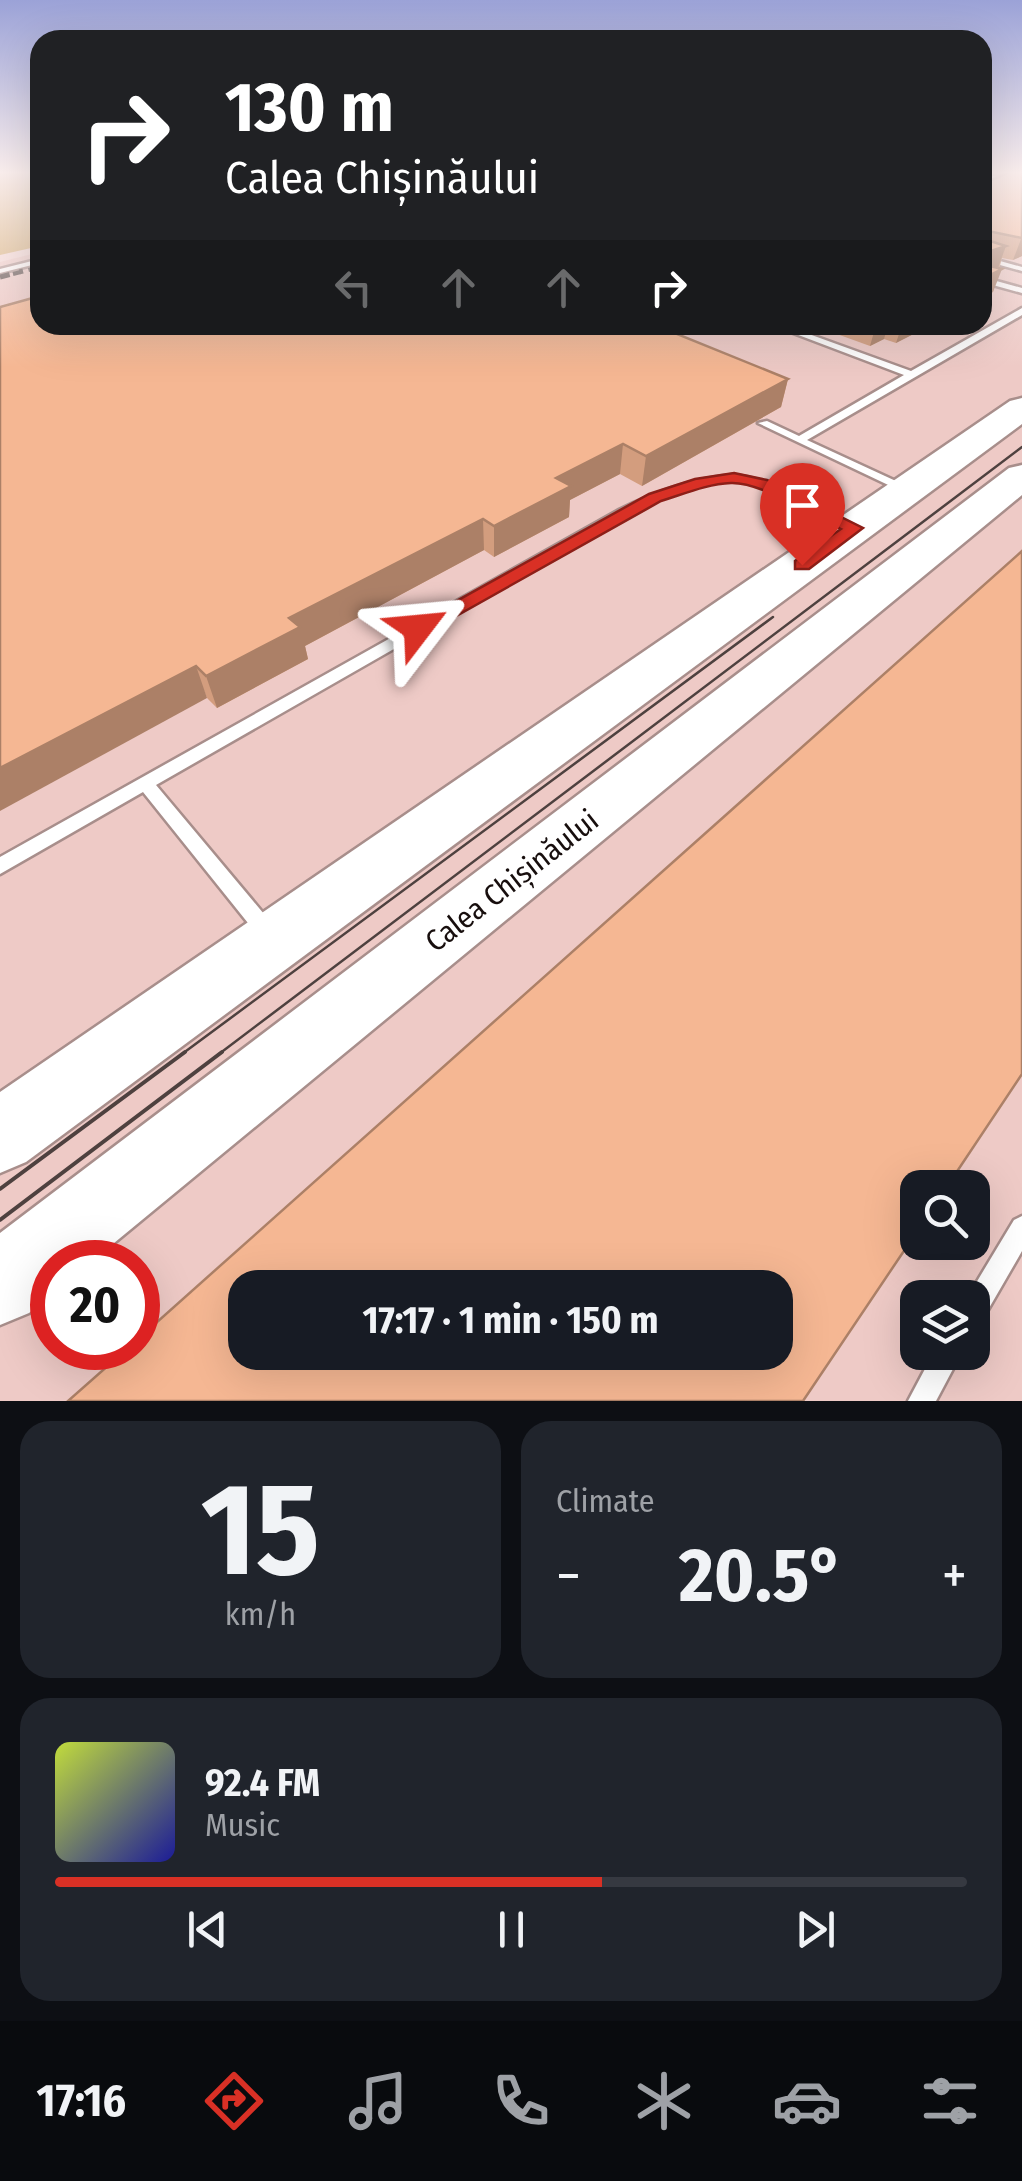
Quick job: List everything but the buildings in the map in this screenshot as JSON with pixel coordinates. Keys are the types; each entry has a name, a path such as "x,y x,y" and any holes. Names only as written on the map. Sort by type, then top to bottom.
{"main road":[{"path":"0,1136 1022,408"},
{"name":"Calea Chișinăului","path":"0,1284 1022,476"}],"lane":[{"path":"992,261 1022,269"},
{"path":"0,270 30,263"},
{"path":"992,281 1022,290"},
{"path":"992,328 1022,311"},
{"path":"803,335 912,375"},
{"path":"799,440 981,335"},
{"path":"763,423 908,490"},
{"path":"0,866 357,660 655,498 701,483 734,478 761,484 854,528"},
{"path":"146,784 276,943"},
{"path":"990,1282 1022,1228"},
{"path":"921,1401 939,1370"}],"shaded area":[{"path":"0,236 30,236 30,248 0,255"},
{"path":"992,236 1022,236 1022,1401 0,1401 0,262 30,254 30,335 992,335"}],"tram line":[{"path":"219,1054 1022,447"},
{"path":"182,1054 773,617"},
{"path":"0,1189 185,1052"},
{"path":"0,1220 222,1052"}],"railway":[{"path":"13,274 30,270"},
{"path":"0,277 23,271"}],"route":[{"path":"418,628 655,498 701,483 734,478 761,484 854,528 802,565"}]}
